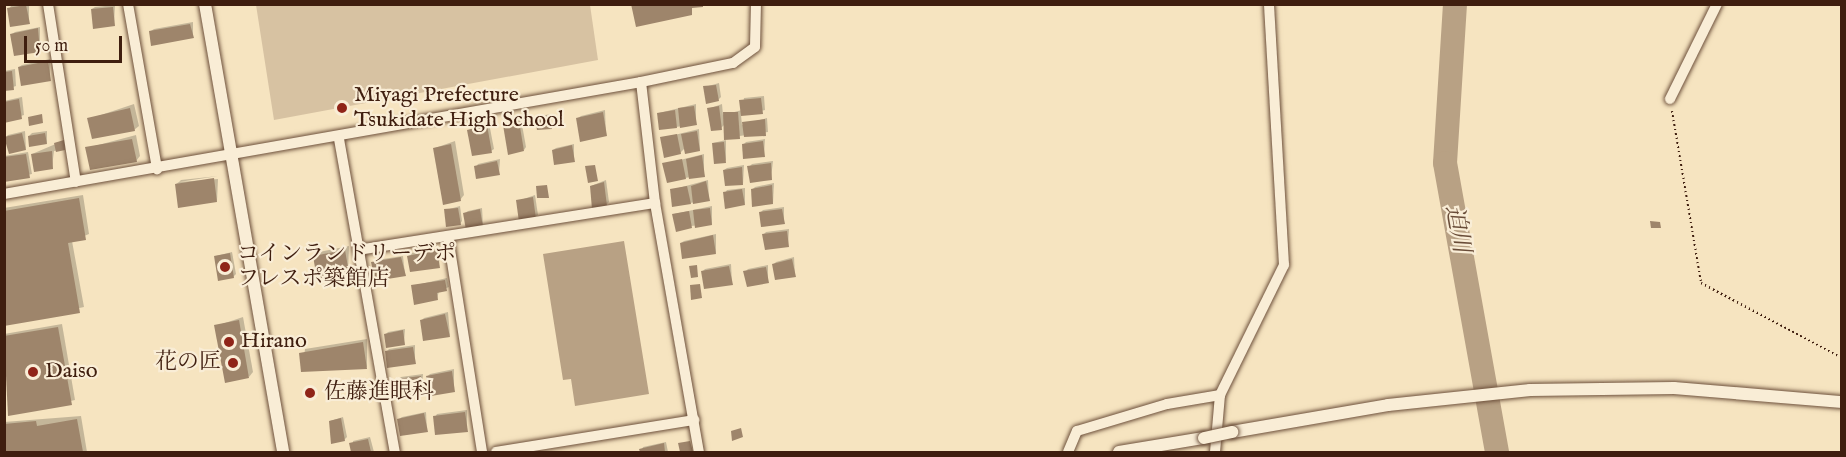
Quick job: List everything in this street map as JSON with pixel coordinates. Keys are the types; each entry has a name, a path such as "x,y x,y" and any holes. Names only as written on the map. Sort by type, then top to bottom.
{"street":[{"path":"48,4 76,182"},
{"path":"128,4 157,169"},
{"path":"205,4 283,453"},
{"path":"4,194 339,139 733,63 755,47 756,4"},
{"path":"1215,453 1220,395 1284,265 1269,4"},
{"path":"1670,99 1717,4"},
{"path":"640,82 655,203 699,453"},
{"path":"339,139 396,453"},
{"path":"358,250 655,203"},
{"path":"448,237 482,453"},
{"path":"1119,453 1232,432 1463,395 1674,388 1842,402"},
{"path":"1068,453 1077,431 1167,404 1220,395"},
{"path":"496,453 694,420"}],"path":[{"path":"1670,99 1697,277 1707,287 1842,358"}],"shaded area":[{"name":"Miyagi Prefecture Tsukidate High School","path":"256,5 590,5 598,60 274,120"},
{"path":"624,241 649,394 575,406 571,379 563,380 543,254"}],"building":[{"path":"631,4 703,4 703,7 692,8 692,15 636,27"},
{"path":"26,5 30,24 10,27 7,8"},
{"path":"113,7 115,26 93,29 91,9"},
{"path":"190,24 194,38 151,46 149,31"},
{"path":"38,28 40,52 14,56 10,34"},
{"path":"48,61 51,81 21,86 18,67"},
{"path":"12,71 14,90 4,91 4,72"},
{"path":"716,85 719,101 706,104 703,86"},
{"path":"761,98 763,114 741,116 739,100"},
{"path":"19,99 22,119 4,123 4,102"},
{"path":"694,106 697,125 680,128 678,108"},
{"path":"719,106 722,130 711,131 707,108"},
{"path":"130,108 135,131 92,139 87,118"},
{"path":"675,110 677,128 659,130 657,113"},
{"path":"603,112 607,136 580,142 576,118"},
{"path":"723,112 738,112 740,139 724,140"},
{"path":"42,114 43,123 29,126 28,117"},
{"path":"550,115 552,129 537,130 535,118"},
{"path":"765,119 766,136 744,137 742,122"},
{"path":"519,121 524,151 508,155 503,125"},
{"path":"487,125 492,153 472,156 467,130"},
{"path":"697,131 700,151 685,154 681,134"},
{"path":"22,133 26,150 9,154 4,137"},
{"path":"45,133 47,144 29,147 28,136"},
{"path":"677,134 681,154 664,158 660,137"},
{"path":"132,139 137,162 90,170 85,147"},
{"path":"64,140 65,150 56,152 54,143"},
{"path":"763,141 765,157 743,159 742,144"},
{"path":"724,142 726,163 714,164 712,143"},
{"path":"451,144 461,201 443,205 433,148"},
{"path":"572,145 575,162 554,165 552,150"},
{"path":"52,151 53,169 34,172 31,154"},
{"path":"26,154 30,178 4,182 4,157"},
{"path":"702,155 705,177 689,179 686,159"},
{"path":"682,159 686,179 667,183 662,163"},
{"path":"497,161 500,175 476,179 474,166"},
{"path":"771,163 772,180 750,183 747,166"},
{"path":"595,165 598,181 588,183 585,166"},
{"path":"742,167 743,185 725,186 723,170"},
{"path":"214,178 217,202 178,208 175,184"},
{"path":"706,181 710,201 693,204 691,186"},
{"path":"604,182 607,206 592,209 590,186"},
{"path":"547,185 549,198 537,198 536,186"},
{"path":"772,185 773,204 752,207 751,189"},
{"path":"687,186 691,204 672,207 670,189"},
{"path":"742,189 745,205 725,209 723,192"},
{"path":"533,197 536,219 519,222 516,200"},
{"path":"79,198 86,240 68,243 80,313 4,326 4,211"},
{"path":"458,208 461,225 446,227 444,209"},
{"path":"710,208 712,225 695,228 693,210"},
{"path":"480,209 483,227 466,230 463,213"},
{"path":"782,209 785,224 761,227 759,212"},
{"path":"689,211 692,228 676,232 672,214"},
{"path":"1650,221 1660,222 1661,228 1651,228"},
{"path":"787,231 789,247 765,250 762,234"},
{"path":"713,235 716,254 682,259 680,243"},
{"path":"345,250 349,273 317,279 313,256"},
{"path":"437,250 440,268 410,272 407,256"},
{"path":"230,253 234,278 218,281 214,256"},
{"path":"401,257 406,276 375,281 371,262"},
{"path":"792,259 796,277 775,280 772,264"},
{"path":"697,265 698,277 691,278 689,266"},
{"path":"729,266 733,285 704,289 701,271"},
{"path":"766,267 769,283 747,287 743,271"},
{"path":"445,280 447,291 437,293 438,300 414,305 411,285"},
{"path":"700,284 702,298 691,300 690,285"},
{"path":"445,314 450,337 423,341 420,320"},
{"path":"239,320 249,378 225,383 214,325"},
{"path":"58,327 72,405 8,416 4,336"},
{"path":"403,330 405,345 386,348 384,334"},
{"path":"363,342 367,369 301,372 299,353"},
{"path":"413,347 416,364 387,368 385,351"},
{"path":"452,371 455,392 431,396 426,376"},
{"path":"421,376 423,393 400,396 396,379"},
{"path":"465,412 468,432 435,435 433,416"},
{"path":"424,413 428,432 400,436 397,419"},
{"path":"341,418 345,441 331,444 329,421"},
{"path":"77,419 83,452 4,452 4,424 36,421 37,426"},
{"path":"741,428 743,437 732,441 731,431"},
{"path":"368,439 371,452 351,452 349,443"},
{"path":"690,441 693,452 680,452 678,443"},
{"path":"664,443 665,452 640,452 639,449"}],"waterway":[{"name":"迫川","path":"1455,4 1445,163 1497,452"}],"place":[{"name":"Miyagi Prefecture Tsukidate High School","path":"342,108"},
{"name":"コインランドリーデポ フレスポ築館店","path":"225,267"},
{"name":"Hirano","path":"229,342"},
{"name":"花の匠","path":"233,363"},
{"name":"Daiso","path":"33,372"},
{"name":"佐藤進眼科","path":"310,393"}]}
